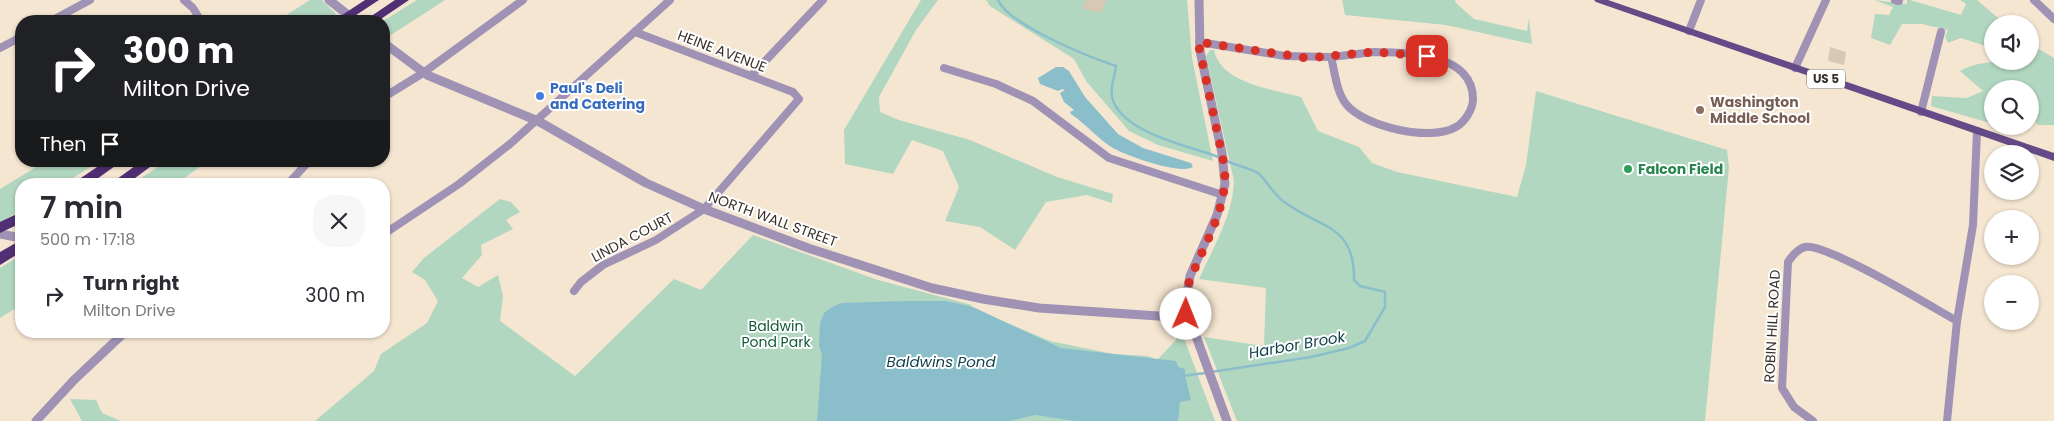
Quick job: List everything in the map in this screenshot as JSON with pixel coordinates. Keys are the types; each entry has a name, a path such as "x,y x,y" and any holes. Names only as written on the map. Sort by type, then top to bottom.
{"highway":[{"path":"349,15 373,0"},
{"path":"380,15 404,0"},
{"path":"89,178 106,167"},
{"path":"126,178 143,167"},
{"path":"1,230 15,221"},
{"path":"0,259 15,248"}],"main road":[{"name":"US 5","path":"1599,0 2054,157"}],"street":[{"path":"62,15 90,0"},
{"path":"184,0 197,15"},
{"path":"329,0 349,15"},
{"path":"390,93 423,73 523,0"},
{"path":"390,230 459,184 538,121 670,0"},
{"path":"750,76 823,0"},
{"path":"1199,0 1198,42 1225,168 1223,195 1218,215 1187,288 1184,306 1227,421"},
{"path":"1689,31 1701,0"},
{"path":"1795,68 1826,0"},
{"path":"2034,0 2054,19"},
{"name":"HEINE AVENUE","path":"635,32 798,96"},
{"path":"1921,112 1941,32"},
{"path":"0,48 15,40"},
{"path":"1198,42 1285,56 1331,57 1374,52 1427,56 1452,65 1466,76 1474,89 1473,102 1466,118 1456,128 1442,133 1423,134 1382,124 1348,106 1341,95 1331,57"},
{"name":"NORTH WALL STREET","path":"390,48 423,73 538,121 646,183 704,209 905,280 956,294 1039,308 1188,318"},
{"path":"944,68 994,83 1033,101 1095,150 1109,158 1223,195"},
{"name":"LINDA COURT","path":"574,291 581,282 603,265 656,240 704,209 797,102 798,96"},
{"path":"1947,421 1957,321 1973,226 1977,130"},
{"path":"293,178 304,167"},
{"path":"1,230 15,240"},
{"name":"ROBIN HILL ROAD","path":"1813,421 1799,412 1787,400 1782,388 1788,262 1794,252 1803,247 1820,249 1957,321"},
{"path":"36,421 74,380 119,338"}],"green space":[{"path":"310,0 322,0 336,14 334,15 286,15"},
{"path":"417,0 445,0 391,35 390,17"},
{"path":"921,0 938,0 916,30 879,97 880,112 899,120 970,140 1057,177 1113,194 1112,203 1087,195 1046,202 1015,250 980,227 945,221 959,187 943,151 912,140 893,174 845,164 844,130"},
{"path":"986,0 1187,0 1192,58 1213,161 1158,145 1129,131 1086,81 1074,59 990,6"},
{"path":"1342,0 1455,0 1474,19 1527,31 1529,18 1532,44 1446,25 1345,15"},
{"path":"1874,0 1907,4 1907,0 1910,0 1961,15 1966,4 1960,0 1977,0 1994,15 1984,15 1984,45 1961,38 1948,43 1945,37 1948,30 1922,24 1902,24 1890,45 1871,38 1875,14 1889,15 1893,7"},
{"path":"2039,49 2054,58 2054,125 2039,125 2039,80 1984,80 1984,121 1931,106 1932,96 1967,98 1983,91 1960,71 1984,63 1984,70 2039,70"},
{"name":"Falcon Field","path":"1210,50 1214,50 1219,61 1227,71 1237,78 1263,88 1301,97 1318,131 1359,147 1372,163 1397,172 1517,197 1526,165 1536,91 1727,150 1729,167 1705,421 1237,421 1204,337 1264,346 1266,288 1199,279 1226,219 1233,194 1234,181 1206,56"},
{"path":"36,167 90,167 73,178 18,178"},
{"path":"158,167 200,167 184,178 141,178"},
{"path":"15,180 15,214 0,223 0,189"},
{"name":"Baldwin Pond Park","path":"500,199 511,202 520,212 506,220 513,229 481,245 482,255 462,278 478,287 498,275 503,296 500,321 575,376 674,279 701,290 753,235 878,280 972,305 971,308 1050,341 1113,354 1148,356 1157,360 1176,340 1179,325 1215,421 315,421 374,371 381,354 427,323 438,301 425,280 412,272 424,258"},
{"path":"15,259 15,309 0,318 0,268"},
{"path":"70,399 96,400 102,413 121,421 82,421"}],"water":[{"path":"1056,67 1063,67 1069,71 1085,97 1118,134 1143,148 1191,163 1193,167 1177,169 1153,164 1108,145 1071,114 1070,112 1074,110 1064,102 1060,93 1065,90 1058,91 1040,84 1038,78"},
{"name":"Baldwins Pond","path":"946,301 973,307 1061,348 1176,361 1178,367 1185,369 1191,400 1180,402 1178,421 1075,421 1035,415 1009,421 817,421 822,355 819,346 820,323 824,313 842,303"}],"building":[{"path":"1086,0 1107,0 1101,13 1082,9"},
{"path":"1830,47 1846,52 1844,65 1828,61"}],"waterway":[{"name":"Harbor Brook","path":"998,0 1005,10 1017,20 1033,29 1070,48 1116,66 1112,85 1112,97 1118,109 1128,120 1142,129 1175,143 1221,158"},
{"name":"Harbor Brook","path":"1211,372 1311,357 1349,348 1365,341 1385,307 1385,292 1360,286 1354,280 1353,261 1341,237 1322,223 1283,201 1258,173 1226,161"},
{"name":"Harbor Brook","path":"1181,376 1206,373"}],"place":[{"name":"Paul's Deli and Catering","path":"540,96"},
{"name":"Washington Middle School","path":"1700,110"},
{"name":"Falcon Field","path":"1628,169"}],"route":[{"path":"1186,314 1184,300 1187,288 1220,210 1225,186 1224,164 1198,42 1307,58 1374,52 1400,52 1427,56"}]}
